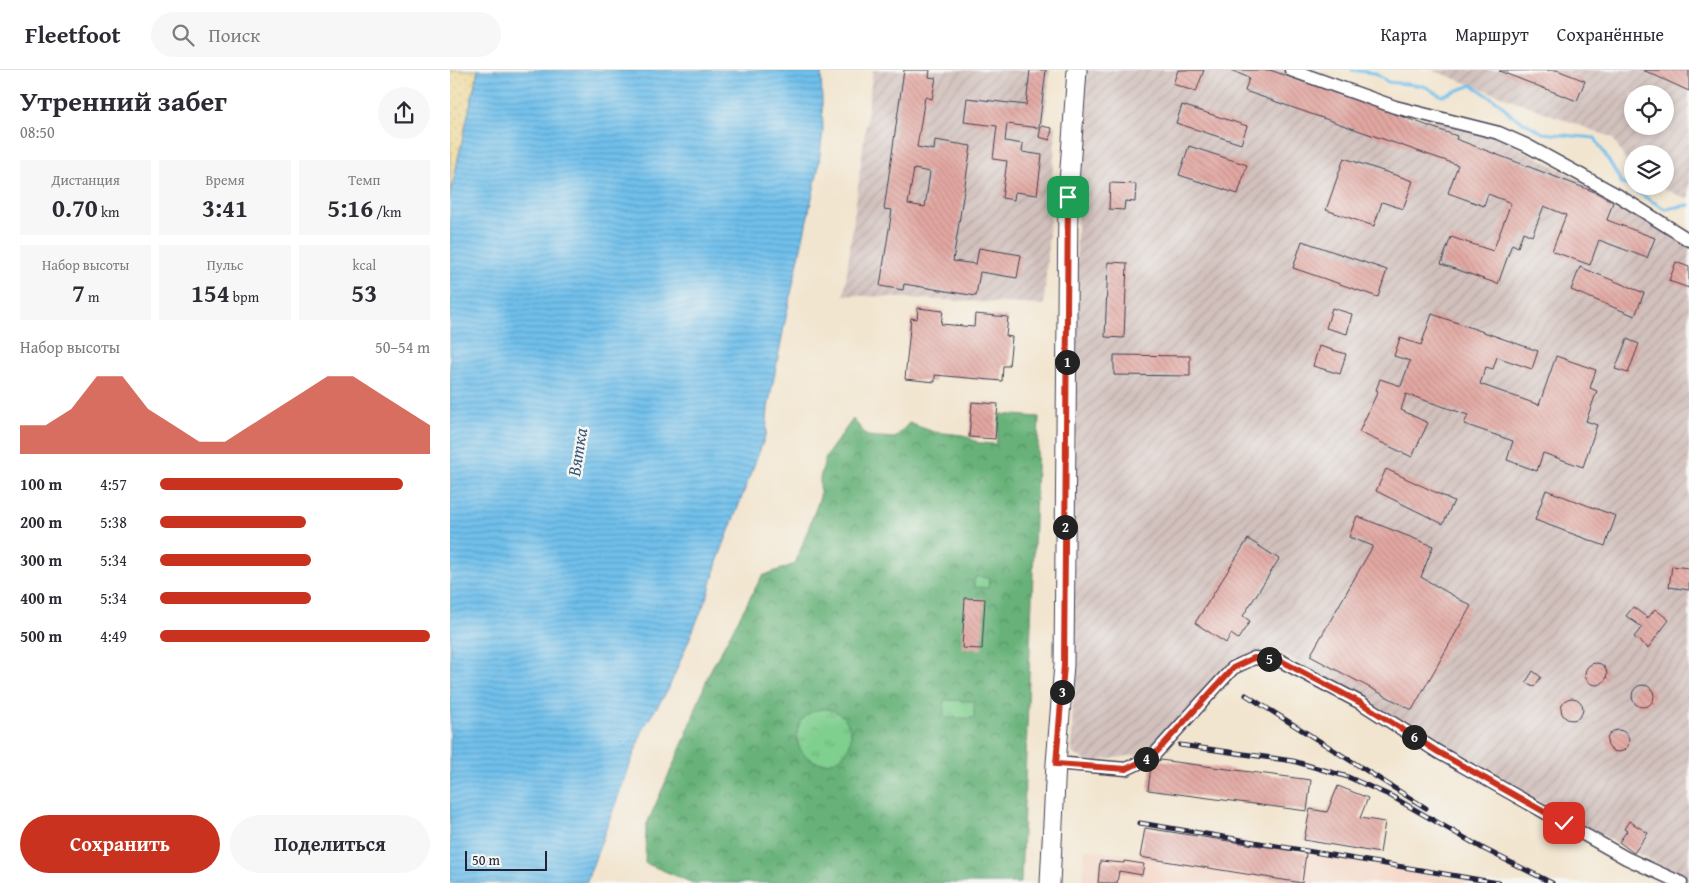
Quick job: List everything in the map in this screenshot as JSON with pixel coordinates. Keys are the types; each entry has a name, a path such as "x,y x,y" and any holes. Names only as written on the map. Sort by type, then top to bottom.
{"main road":[{"path":"1050,883 1056,764 1064,665 1068,197 1077,70"}],"street":[{"path":"1291,70 1395,107 1466,123 1499,133 1526,145 1618,196 1689,240"},
{"path":"1056,764 1126,769 1153,756 1233,668 1254,658 1281,661 1361,703 1438,752 1618,853 1681,883"}],"shaded area":[{"path":"873,70 1050,70 1044,124 1056,127 1044,305 844,295"},
{"path":"1085,70 1281,70 1408,117 1456,123 1501,138 1598,190 1689,245 1689,880 1500,782 1443,745 1275,650 1238,659 1143,754 1088,762 1072,753 1077,223"},
{"path":"1432,70 1689,70 1689,200 1674,193 1674,145 1624,145 1624,158 1613,138"},
{"path":"1145,828 1306,853 1477,883 1083,883 1085,849 1140,857"}],"green space":[{"path":"1000,414 1039,417 1021,883 693,883 645,863 646,826 685,738 709,673 762,576 795,564 820,497 820,478 826,456 853,419 867,436 895,438 909,423 934,432 963,435 979,443 996,444"},
{"path":"975,577 989,578 988,588 974,587"},
{"path":"944,700 974,701 974,718 944,718"},
{"path":"819,709 829,709 839,713 847,721 851,736 847,751 839,759 829,763 819,763 809,759 801,751 797,741 797,731 801,721 809,713"}],"sand":[{"path":"450,70 478,70 450,195"}],"water":[{"name":"Вятка","path":"478,70 821,70 823,131 818,170 768,408 766,434 717,562 709,592 668,690 644,727 586,883 450,883 450,195"}],"building":[{"path":"904,70 930,70 929,77 936,78 932,99 925,97 917,147 934,150 935,140 971,146 953,261 976,264 979,248 1021,255 1017,278 980,272 976,296 904,284 903,290 880,286 892,210 884,209","holes":["914,169 930,172 925,207 908,204"]},
{"path":"1030,70 1046,70 1039,128 1007,124 1005,141 1023,144 1022,152 1042,155 1037,195 1015,192 1014,200 1002,198 1007,161 993,159 997,126 964,122 967,98 1026,105"},
{"path":"1178,70 1204,70 1196,92 1173,84"},
{"path":"1231,70 1270,70 1457,136 1456,139 1595,192 1613,202 1607,220 1655,238 1647,258 1599,240 1590,265 1552,251 1566,215 1544,206 1532,236 1523,232 1518,247 1512,244 1498,284 1441,264 1451,237 1493,251 1511,203 1488,194 1484,206 1448,193 1458,165 1245,91 1249,78"},
{"path":"1557,70 1585,81 1577,101 1499,71"},
{"path":"1643,70 1689,70 1689,91"},
{"path":"1182,105 1247,126 1241,144 1176,123"},
{"path":"1041,126 1052,128 1050,140 1039,137"},
{"path":"1189,146 1247,165 1238,194 1179,175"},
{"path":"1344,158 1413,181 1403,209 1382,202 1374,226 1326,210"},
{"path":"1110,183 1136,184 1135,202 1125,201 1124,210 1109,209"},
{"path":"1302,241 1387,270 1378,297 1293,268"},
{"path":"1108,262 1127,263 1124,338 1105,337"},
{"path":"1676,262 1689,267 1689,288 1669,281"},
{"path":"1580,267 1644,293 1635,316 1571,290"},
{"path":"918,308 943,311 941,324 974,327 975,314 1008,317 1006,336 1012,337 1009,366 1003,366 1002,381 935,375 935,382 905,379 911,318 917,319"},
{"path":"1332,308 1352,314 1347,334 1326,328"},
{"path":"1432,314 1538,351 1532,369 1497,357 1493,369 1486,367 1480,384 1539,405 1556,356 1596,370 1590,388 1597,391 1586,421 1597,425 1583,467 1543,453 1537,471 1507,460 1513,441 1464,424 1468,415 1406,394 1401,410 1428,423 1412,457 1359,432 1378,391 1376,390 1380,379 1401,386 1410,361 1394,356 1400,338 1421,345"},
{"path":"1627,339 1639,344 1628,373 1615,369"},
{"path":"1319,346 1346,354 1340,374 1313,366"},
{"path":"1114,355 1190,356 1190,376 1114,375"},
{"path":"972,402 998,404 995,439 969,437"},
{"path":"1386,469 1454,501 1443,524 1376,491"},
{"path":"1546,490 1616,516 1605,546 1535,520"},
{"path":"1357,516 1433,546 1421,577 1471,606 1412,710 1310,656 1373,546 1349,537"},
{"path":"1248,539 1279,559 1243,616 1250,621 1238,639 1231,634 1226,643 1195,623"},
{"path":"1672,566 1689,568 1689,590 1669,587"},
{"path":"965,598 985,599 982,649 962,648"},
{"path":"1633,607 1648,618 1655,609 1669,620 1648,648 1634,637 1642,627 1626,616"},
{"path":"1596,663 1604,666 1607,674 1604,682 1596,685 1588,682 1585,674 1588,666"},
{"path":"1533,671 1541,677 1534,687 1526,682"},
{"path":"1643,685 1651,688 1654,696 1651,704 1643,707 1635,704 1632,696 1635,688"},
{"path":"1572,698 1580,701 1583,709 1580,717 1572,720 1564,717 1561,709 1564,701"},
{"path":"1618,730 1626,733 1629,741 1626,749 1618,752 1610,749 1607,741 1610,733"},
{"path":"1160,760 1311,780 1307,811 1148,790 1151,766"},
{"path":"1338,786 1368,798 1360,818 1385,822 1380,853 1304,840 1310,809 1327,812"},
{"path":"1629,821 1648,833 1634,853 1619,842 1627,831 1624,829"},
{"path":"1145,828 1306,853 1302,883 1140,857"},
{"path":"1100,861 1124,863 1124,861 1144,864 1142,875 1119,871 1117,883 1098,883"}],"waterway":[{"path":"1352,70 1374,73 1388,82 1424,86 1442,96 1472,85 1501,104 1511,115 1543,133 1595,138 1622,183 1665,209 1689,205"}],"railway":[{"path":"1246,695 1426,808"},
{"path":"1180,745 1293,761 1348,777 1391,796 1484,849 1552,883"},
{"path":"1140,823 1499,883"}],"route":[{"path":"1068,197 1064,665 1056,764 1126,769 1153,756 1233,668 1254,658 1281,661 1361,703 1438,752 1564,823"}]}
